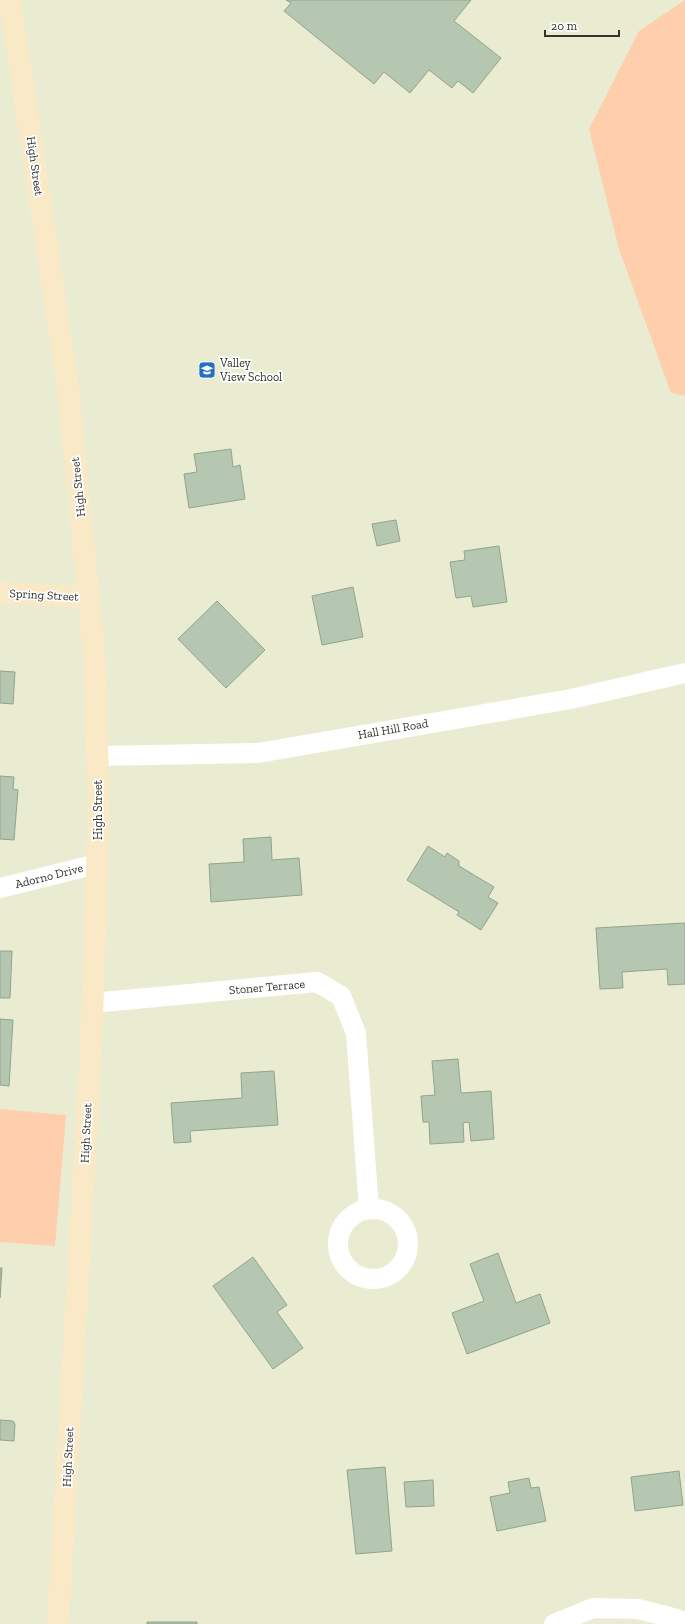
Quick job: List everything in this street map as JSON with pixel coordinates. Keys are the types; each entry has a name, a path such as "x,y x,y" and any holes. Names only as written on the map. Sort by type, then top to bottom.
{"street":[{"name":"High Street","path":"10,0 68,388 94,653 98,756 98,864 92,1002 58,1624"},
{"name":"Spring Street","path":"0,593 89,597"},
{"name":"Hall Hill Road","path":"98,756 258,753 571,699 685,673"},
{"name":"Adorno Drive","path":"0,888 98,864"},
{"name":"Stoner Terrace","path":"92,1002 318,982 341,996 356,1033 370,1209"},
{"path":"554,1624 593,1608 638,1609 677,1619 685,1624"}],"shaded area":[{"path":"685,0 685,396 671,393 619,249 589,129 639,31"},
{"path":"0,1109 66,1115 55,1246 0,1242"}],"building":[{"path":"286,0 471,0 454,21 501,58 473,93 458,81 452,88 429,70 410,93 384,72 374,84 284,11 291,3"},
{"path":"231,449 233,467 240,465 245,499 189,508 184,474 197,472 194,454"},
{"path":"396,520 400,541 377,546 372,524"},
{"path":"499,546 507,602 473,607 471,596 456,598 450,562 465,560 464,551"},
{"path":"353,587 363,637 322,645 312,596"},
{"path":"217,601 265,650 226,688 178,639"},
{"path":"0,671 15,672 13,704 0,703"},
{"path":"0,776 14,777 13,789 18,790 14,840 0,839"},
{"path":"271,837 272,860 299,858 302,895 211,902 209,864 244,862 243,839"},
{"path":"428,846 445,857 447,853 459,861 459,866 494,887 488,897 498,903 481,930 457,915 459,912 407,880"},
{"path":"685,923 685,984 668,985 667,969 622,972 623,988 600,989 596,928"},
{"path":"0,951 12,951 10,998 0,998"},
{"path":"0,1019 13,1020 9,1086 0,1085"},
{"path":"458,1059 461,1093 491,1091 494,1139 471,1141 469,1122 463,1123 464,1142 430,1144 429,1122 423,1122 421,1096 435,1095 432,1061"},
{"path":"274,1071 278,1125 190,1131 191,1142 174,1143 171,1103 242,1098 241,1073"},
{"path":"498,1253 516,1303 540,1294 550,1323 467,1354 452,1313 484,1301 470,1264"},
{"path":"253,1257 287,1305 277,1312 303,1348 273,1369 213,1286"},
{"path":"0,1268 2,1268 0,1298"},
{"path":"0,1420 13,1421 15,1424 14,1441 0,1440"},
{"path":"385,1467 392,1551 356,1554 347,1470"},
{"path":"679,1471 683,1505 635,1511 631,1477"},
{"path":"529,1478 531,1488 539,1487 546,1521 497,1531 490,1497 510,1493 508,1482"},
{"path":"433,1480 434,1506 406,1507 404,1482"},
{"path":"147,1622 197,1622 197,1624 147,1624"}],"place":[{"name":"Valley View School","path":"207,370"}]}
